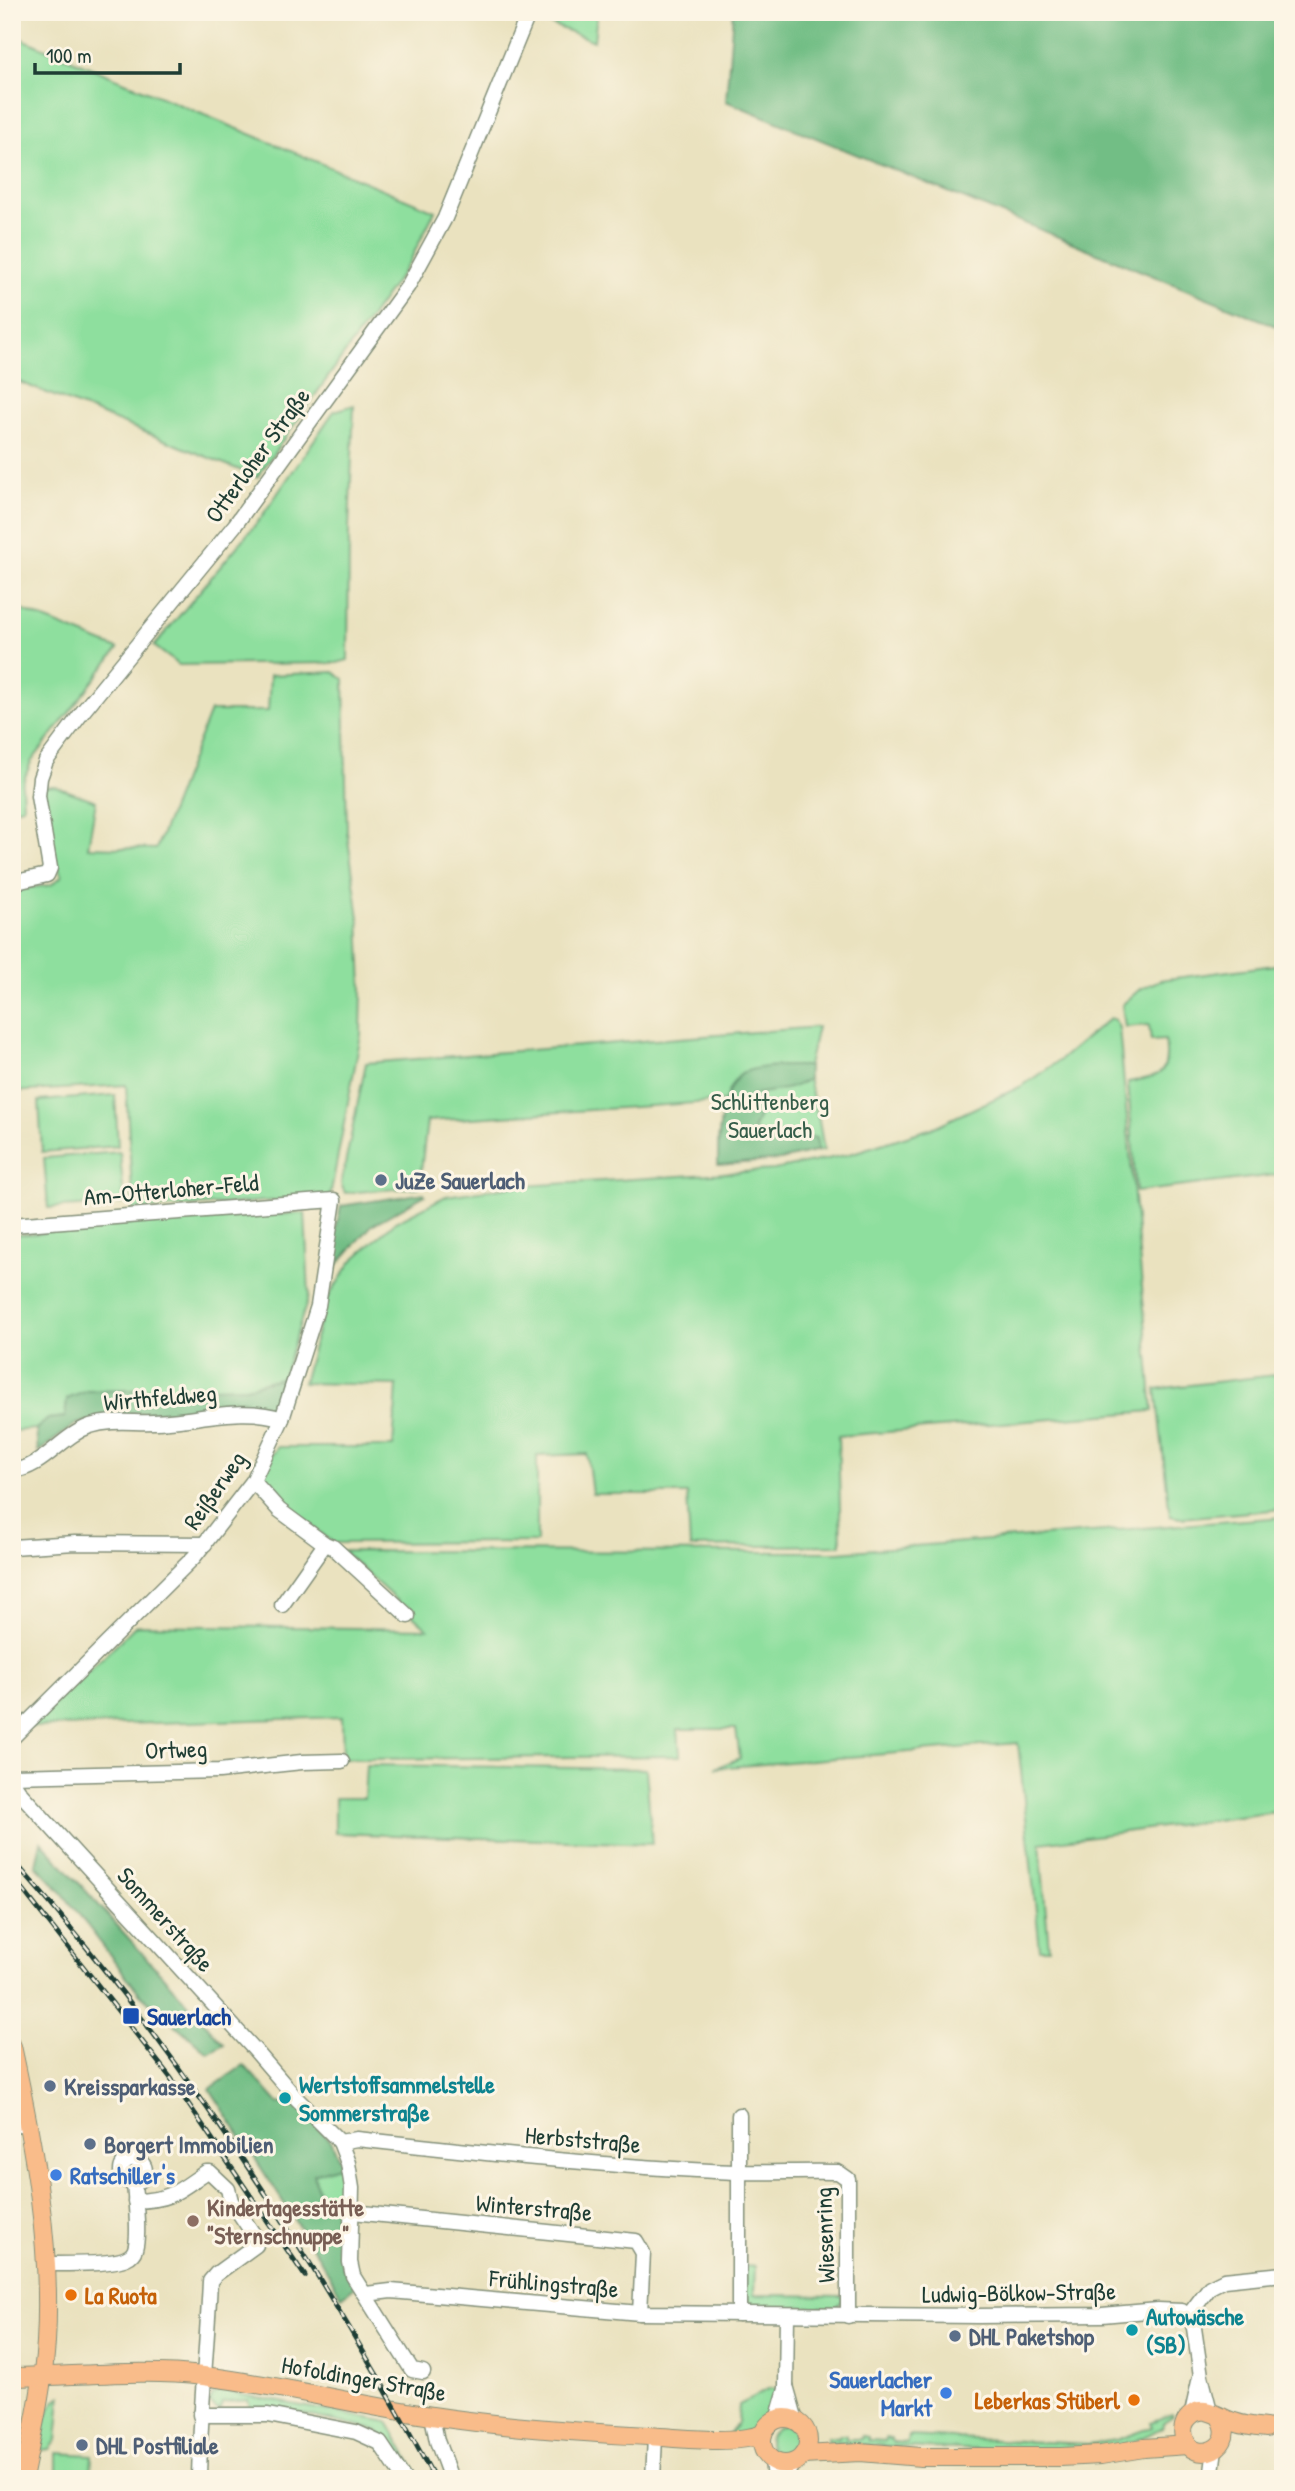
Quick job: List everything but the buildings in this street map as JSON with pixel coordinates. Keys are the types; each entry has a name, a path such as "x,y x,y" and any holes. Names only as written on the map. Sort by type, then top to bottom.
{"main road":[{"path":"12,2046 20,2124 39,2194 46,2264 43,2377 23,2479"},
{"name":"Hofoldinger Straße","path":"12,2377 128,2373 205,2376 432,2416 551,2431 677,2439 750,2450 771,2465"},
{"path":"1144,2448 1201,2416 1239,2424 1275,2427"},
{"path":"1201,2416 1225,2428 1206,2446"},
{"path":"1201,2416 1184,2438 1206,2446"},
{"path":"860,2452 794,2466 771,2465 762,2444 763,2434 768,2426 778,2420 802,2428 824,2443 860,2452 921,2457 1060,2457 1144,2448 1206,2446 1275,2427"},
{"path":"794,2466 807,2449 802,2428"},
{"name":"Hofoldinger Straße","path":"677,2439 744,2440 763,2434"}],"street":[{"name":"Otterloher Straße","path":"12,883 47,875 50,868 38,796 46,761 88,704 235,525 382,323 421,264 445,218 529,12"},
{"name":"Am-Otterloher-Feld","path":"12,1225 334,1200"},
{"name":"Reißerweg","path":"12,1738 205,1544 253,1481 282,1419 318,1306 334,1200"},
{"name":"Wirthfeldweg","path":"12,1471 30,1468 58,1445 88,1427 114,1421 153,1422 267,1413 282,1419"},
{"path":"253,1481 279,1510 333,1548 408,1616"},
{"path":"12,1547 75,1543 205,1544"},
{"path":"282,1605 326,1544"},
{"name":"Ortweg","path":"12,1779 219,1771 302,1762 342,1761"},
{"name":"Sommerstraße","path":"12,1779 21,1794 296,2098 340,2142 351,2175 353,2212 350,2262 353,2276 412,2370 423,2372"},
{"path":"739,2115 739,2314 787,2315 786,2389 778,2420"},
{"name":"Herbststraße","path":"340,2142 357,2139 537,2159 739,2172"},
{"path":"135,2201 168,2197 210,2172 228,2189 231,2201 255,2235 256,2245 210,2281 200,2415 199,2479"},
{"name":"Wiesenring","path":"739,2172 838,2172 848,2179 848,2316"},
{"path":"46,2264 106,2262 129,2257 135,2245 134,2183"},
{"name":"Winterstraße","path":"353,2212 632,2239 640,2244 643,2253 640,2313"},
{"path":"1201,2416 1200,2376 1194,2328 1188,2316 1210,2287 1224,2280 1283,2274"},
{"name":"Frühlingstraße","path":"366,2294 391,2291 640,2313 739,2314"},
{"name":"Ludwig-Bölkow-Straße","path":"787,2315 1084,2315 1158,2310 1182,2311 1188,2316"},
{"path":"786,2389 802,2428"},
{"path":"200,2415 268,2415 356,2432 380,2443 404,2479"},
{"path":"432,2416 437,2441 451,2479"},
{"path":"653,2479 655,2437"},
{"path":"1206,2446 1210,2479"}],"green space":[{"path":"534,12 597,12 594,41 537,19"},
{"path":"733,12 1283,12 1283,329 726,101"},
{"path":"12,35 435,211 409,263 257,477 12,379"},
{"path":"354,405 348,660 337,663 179,665 154,646 260,519 334,411"},
{"path":"12,606 118,649 31,762 22,785 23,807 12,809"},
{"path":"334,672 344,679 347,832 359,918 362,988 361,1034 330,1197 133,1210 126,1085 12,1092 12,890 51,885 62,876 48,833 44,787 54,786 96,801 88,847 156,849 210,711 268,711 270,675"},
{"path":"1283,964 1283,1174 1136,1192 1128,1082 1155,1076 1164,1068 1166,1052 1165,1040 1151,1041 1149,1025 1125,1027 1122,1005 1140,989 1160,980"},
{"path":"1110,1018 1115,1020 1119,1028 1153,1411 838,1436 841,1545 690,1547 687,1494 592,1494 587,1454 537,1456 537,1542 333,1543 284,1503 263,1476 268,1460 278,1447 393,1447 397,1385 303,1383 325,1302 352,1261 395,1222 446,1196 507,1187 774,1170 846,1155 932,1128 1022,1086 1060,1060"},
{"path":"817,1027 808,1066 808,1079 824,1150 780,1160 718,1165 718,1140 724,1101 427,1121 419,1187 345,1193 341,1184 366,1063"},
{"name":"Schlittenberg Sauerlach","path":"778,1066 808,1066 808,1079 787,1088 751,1095 751,1100 760,1110 753,1130 767,1136 816,1138 818,1149 780,1160 718,1165 722,1114 730,1088 745,1072"},
{"path":"115,1095 118,1146 42,1152 39,1101"},
{"path":"120,1152 124,1203 48,1208 44,1158"},
{"path":"424,1193 425,1195 372,1225 331,1272 326,1274 341,1206"},
{"path":"305,1213 309,1295 283,1377 246,1387 183,1390 48,1419 36,1429 12,1431 12,1235 43,1233 43,1229"},
{"path":"1283,1374 1283,1509 1181,1518 1170,1516 1156,1389"},
{"path":"292,1377 279,1407 121,1414 76,1424 38,1452 36,1429 48,1419 65,1417 67,1399 87,1391 246,1387"},
{"path":"1283,1517 1283,1811 1040,1843 1049,1949 1040,1949 1018,1743 715,1768 740,1758 736,1729 678,1729 680,1756 367,1759 343,1758 342,1717 31,1727 136,1625 428,1629 342,1551 838,1552"},
{"path":"366,1765 646,1769 652,1844 335,1833 335,1798 364,1798"},
{"path":"41,1841 224,2044 208,2053 140,1994 60,1890 36,1865"},
{"path":"244,2065 278,2103 284,2104 291,2098 332,2142 341,2165 314,2174 320,2202 346,2198 341,2248 343,2268 355,2286 342,2297 210,2089"},
{"path":"341,2165 346,2182 346,2198 320,2202 314,2173"},
{"path":"745,2266 755,2267 754,2295 842,2296 842,2301 835,2307 755,2307 744,2296"},
{"path":"770,2388 776,2389 772,2417 759,2430 727,2436 738,2423 739,2405"},
{"path":"221,2391 388,2422 420,2479 412,2479 378,2431 284,2410 278,2412 250,2408 248,2400 222,2403 220,2410 217,2410 209,2403 213,2394"},
{"path":"61,2396 57,2440 50,2449 41,2450 48,2414"},
{"path":"1172,2414 1173,2416 1162,2423 1162,2427 1144,2437 1124,2444 1084,2451 893,2446 828,2442 827,2437 839,2438 840,2435 846,2435 846,2439 861,2439 862,2436 868,2437 868,2440 885,2441 886,2438 892,2442 907,2443 908,2436 1089,2444 1116,2440 1152,2427 1150,2422"},
{"path":"786,2425 798,2430 803,2442 798,2454 786,2459 774,2454 769,2442 774,2430"},
{"path":"57,2453 92,2455 91,2474 57,2474"}],"railway":[{"path":"12,1859 131,2004 241,2157 342,2316 435,2479"},
{"path":"12,1876 170,2077 305,2276"}],"place":[{"name":"JuZe Sauerlach","path":"381,1180"},
{"name":"Sauerlach","path":"131,2016"},
{"name":"Kreissparkasse","path":"50,2086"},
{"name":"Wertstoffsammelstelle Sommerstraße","path":"285,2098"},
{"name":"Borgert Immobilien","path":"90,2144"},
{"name":"Ratschiller's","path":"56,2175"},
{"name":"Kindertagesstätte \"Sternschnuppe\"","path":"193,2221"},
{"name":"La Ruota","path":"71,2295"},
{"name":"Autowäsche (SB)","path":"1132,2330"},
{"name":"DHL Paketshop","path":"955,2336"},
{"name":"Sauerlacher Markt","path":"946,2393"},
{"name":"Leberkas Stüberl","path":"1134,2400"},
{"name":"DHL Postfiliale","path":"82,2445"}]}
